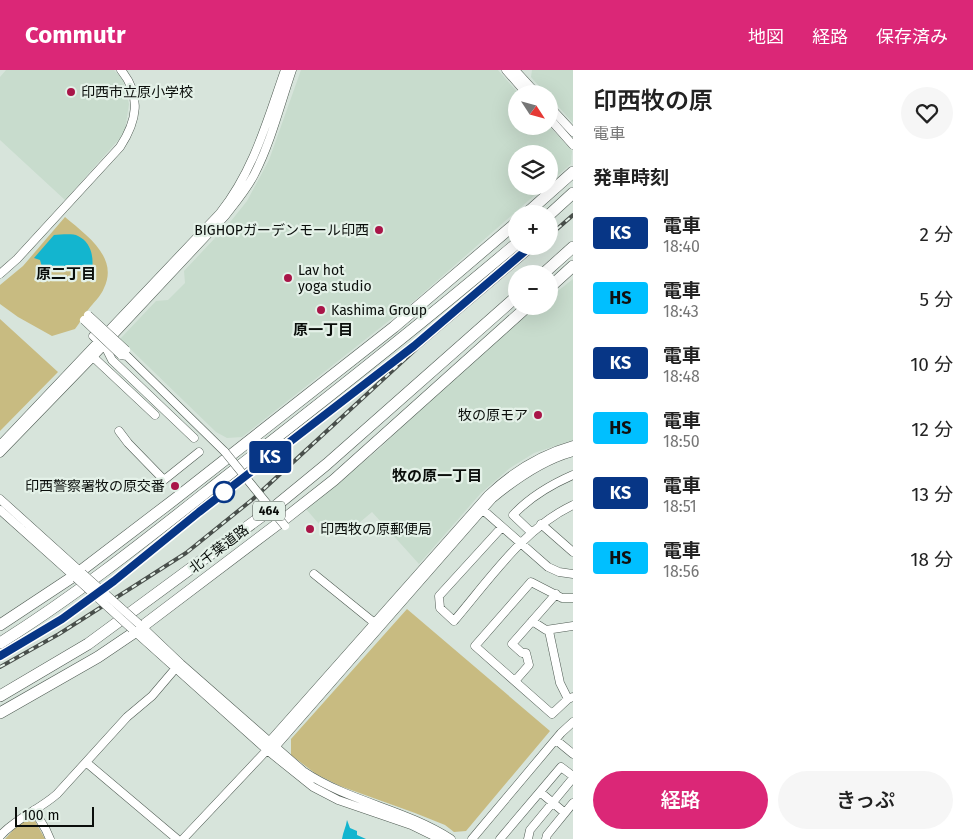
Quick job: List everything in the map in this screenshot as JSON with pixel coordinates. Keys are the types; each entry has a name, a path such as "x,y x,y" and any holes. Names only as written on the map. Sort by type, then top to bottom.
{"highway":[{"path":"536,205 573,172"},
{"path":"558,206 573,193"},
{"path":"0,625 78,575 394,327 508,229"},
{"path":"553,265 573,247"},
{"path":"0,643 45,614 102,573 420,325 508,251"},
{"path":"558,280 573,266"},
{"name":"北千葉道路","path":"0,696 88,644 277,505 327,464 508,304"},
{"path":"334,480 380,429 454,364 508,312"},
{"name":"北千葉道路","path":"0,713 98,656 287,517 334,480 518,315"},
{"path":"287,410 322,390 400,334 420,325"}],"street":[{"path":"0,274 17,259 120,147 130,132 135,115 135,101 132,88 120,70"},
{"path":"0,453 90,355 98,341 235,194 255,155 285,70"},
{"path":"98,341 225,216 239,198 262,158 292,70"},
{"path":"506,70 516,72 528,85"},
{"path":"516,72 522,85"},
{"path":"558,116 573,132"},
{"path":"558,128 573,145"},
{"path":"86,317 225,452 285,526"},
{"path":"98,341 108,350 112,360 194,438"},
{"path":"90,355 155,415"},
{"path":"0,445 90,355"},
{"path":"119,431 164,480 199,452"},
{"path":"377,626 478,505 499,484 537,459 573,444"},
{"path":"184,839 503,490 540,465 573,452"},
{"path":"532,533 512,515 537,494 573,475"},
{"path":"0,499 78,575"},
{"path":"502,527 439,596 440,608 454,621 521,543 541,524 561,510 573,505"},
{"path":"0,510 180,664 322,793 411,825 440,839"},
{"path":"483,510 548,567 559,572 573,574"},
{"path":"541,524 573,552"},
{"path":"314,574 377,626"},
{"path":"549,630 560,683 571,698 552,714 475,646 531,582 566,599 573,598"},
{"path":"515,681 529,665 526,654 522,653 512,644 556,594"},
{"path":"532,620 544,629 549,630 573,626"},
{"path":"137,628 175,669 270,746 325,786 425,824 452,839"},
{"path":"0,836 14,822 57,794 127,717 152,696 175,669"},
{"path":"472,839 573,722"},
{"path":"556,740 573,754"},
{"path":"87,763 177,839"},
{"path":"500,839 561,767 573,777 530,830 528,839"},
{"path":"540,792 565,813"},
{"path":"546,839 547,835 573,803"},
{"path":"34,810 50,839"}],"shaded area":[{"path":"6,70 114,70 123,80 129,104 125,130 121,137 65,200 0,140 0,77"},
{"path":"301,70 498,70 511,85 508,85 508,135 557,135 572,151 571,164 558,175 558,145 508,145 508,195 535,195 523,205 508,205 508,218 414,301 242,437 227,438 216,432 120,339 156,301 168,300 185,283 184,271 247,201 269,160"},
{"path":"532,70 573,70 573,123 558,106 558,85 538,85 531,77"},
{"path":"65,217 91,239 98,248 107,266 107,277 101,294 75,329 52,336 18,317 0,304 0,285 23,266"},
{"path":"573,279 573,440 534,453 510,468 481,493 419,564 372,512 359,523 341,531 326,532 306,509 379,449 434,394 493,342 528,315 558,315 558,291"},
{"path":"0,319 58,372 0,431"},
{"path":"407,609 550,731 466,831 454,832 445,825 340,786 316,774 291,755 291,739"},
{"path":"31,818 34,819 45,839 5,839 18,825"}],"water":[{"path":"54,235 78,236 86,242 91,250 92,270 42,267 40,260 34,258"},
{"path":"347,820 350,828 357,831 357,835 366,839 342,839"}],"railway":[{"path":"558,228 573,215"},
{"path":"0,667 59,634 186,553 253,499 416,349 526,255"},
{"path":"0,656 35,636 85,603 385,368"}],"train":[{"name":"KS","path":"0,656 62,619 114,581 199,512 414,346 520,255"}],"place":[{"name":"印西市立原小学校","path":"71,92"},
{"name":"BIGHOPガーデンモール印西","path":"379,230"},
{"name":"Lav hot yoga studio","path":"288,278"},
{"name":"Kashima Group","path":"321,310"},
{"name":"牧の原モア","path":"538,415"},
{"name":"印西警察署牧の原交番","path":"175,486"},
{"name":"印西牧の原郵便局","path":"310,529"}],"district":[{"name":"原二丁目","path":"66,274"},
{"name":"原一丁目","path":"323,330"},
{"name":"牧の原一丁目","path":"437,476"}]}
